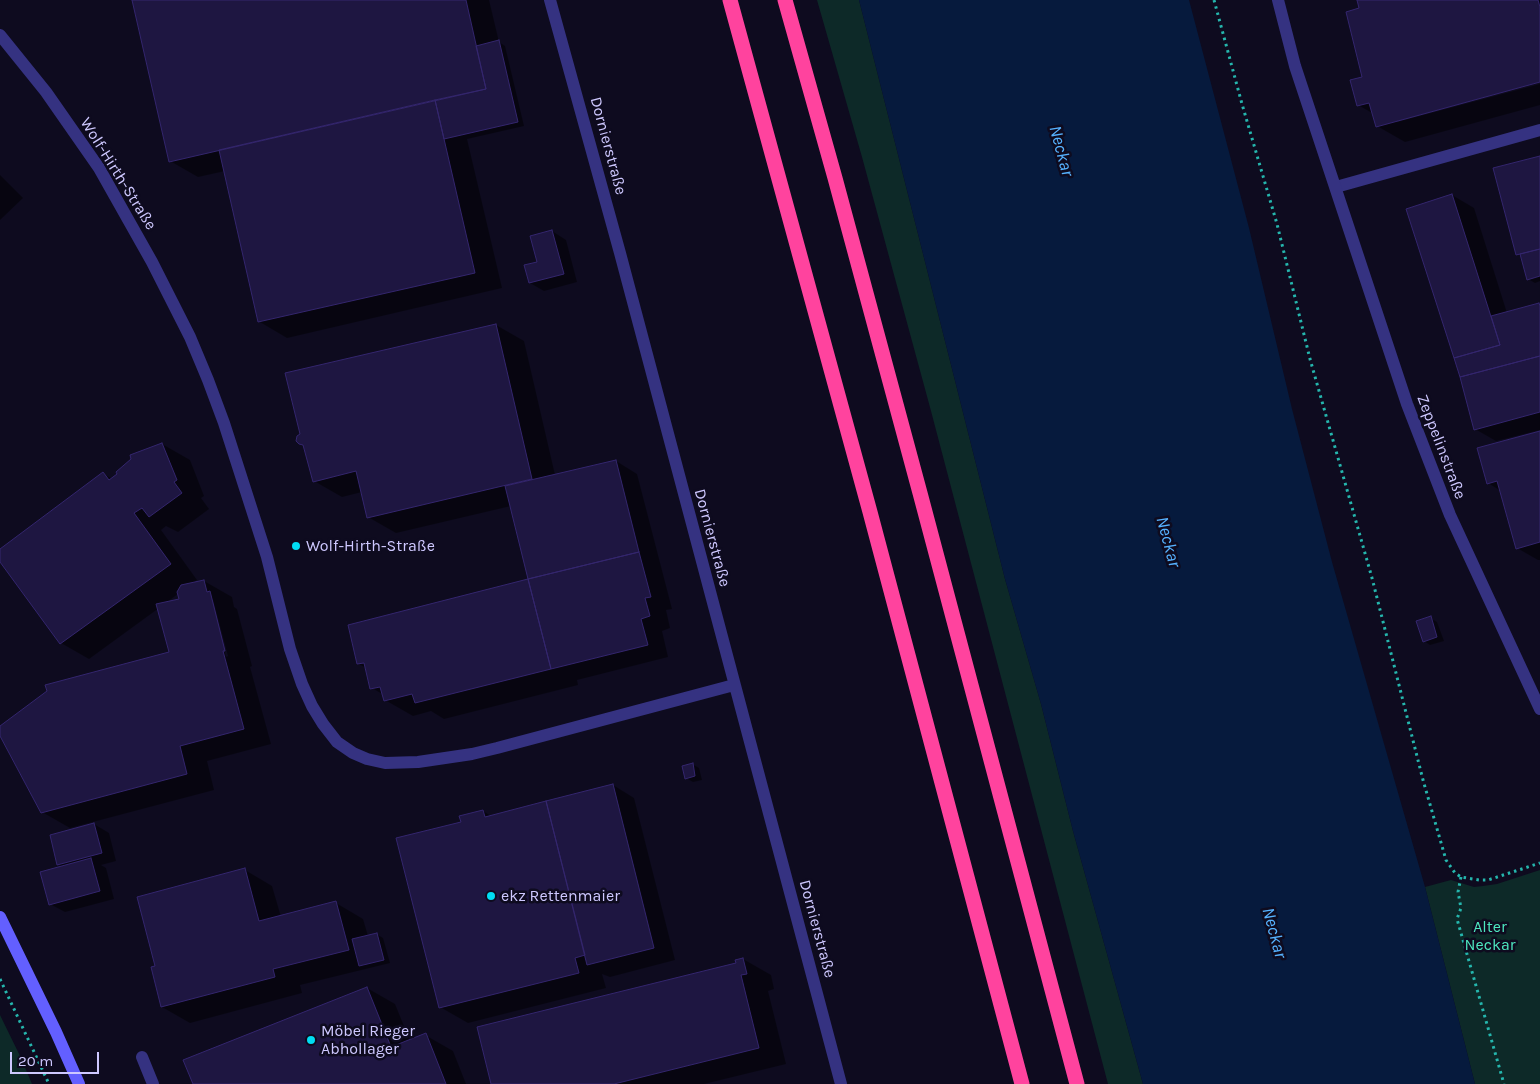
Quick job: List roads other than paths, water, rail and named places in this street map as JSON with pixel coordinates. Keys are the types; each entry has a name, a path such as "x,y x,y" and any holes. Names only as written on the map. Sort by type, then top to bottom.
{"highway":[{"path":"730,0 870,512 1022,1084"},
{"path":"785,0 920,493 1077,1084"}],"main road":[{"path":"0,917 79,1084"}],"street":[{"name":"Dornierstraße","path":"550,0 623,263 841,1084"},
{"name":"Zeppelinstraße","path":"1278,0 1295,66 1407,404 1436,480 1540,709"},
{"name":"Wolf-Hirth-Straße","path":"0,35 46,92 99,168 152,262 190,337 208,380 267,557 290,649 302,684 323,724 338,742 353,753 367,759 385,763 418,762 472,754 497,748 734,685"},
{"path":"1336,187 1540,130"},
{"path":"142,1057 153,1084"}],"water":[{"name":"Neckar","path":"859,0 1189,0 1249,228 1292,409 1332,562 1425,887 1475,1084 1143,1084 1073,831 1041,704 1005,579"}],"place":[{"name":"Wolf-Hirth-Straße","path":"296,546"},
{"name":"ekz Rettenmaier","path":"491,896"},
{"name":"Möbel Rieger Abhollager","path":"311,1040"}],"park label":[{"name":"Alter Neckar","path":"1490,936"}]}
